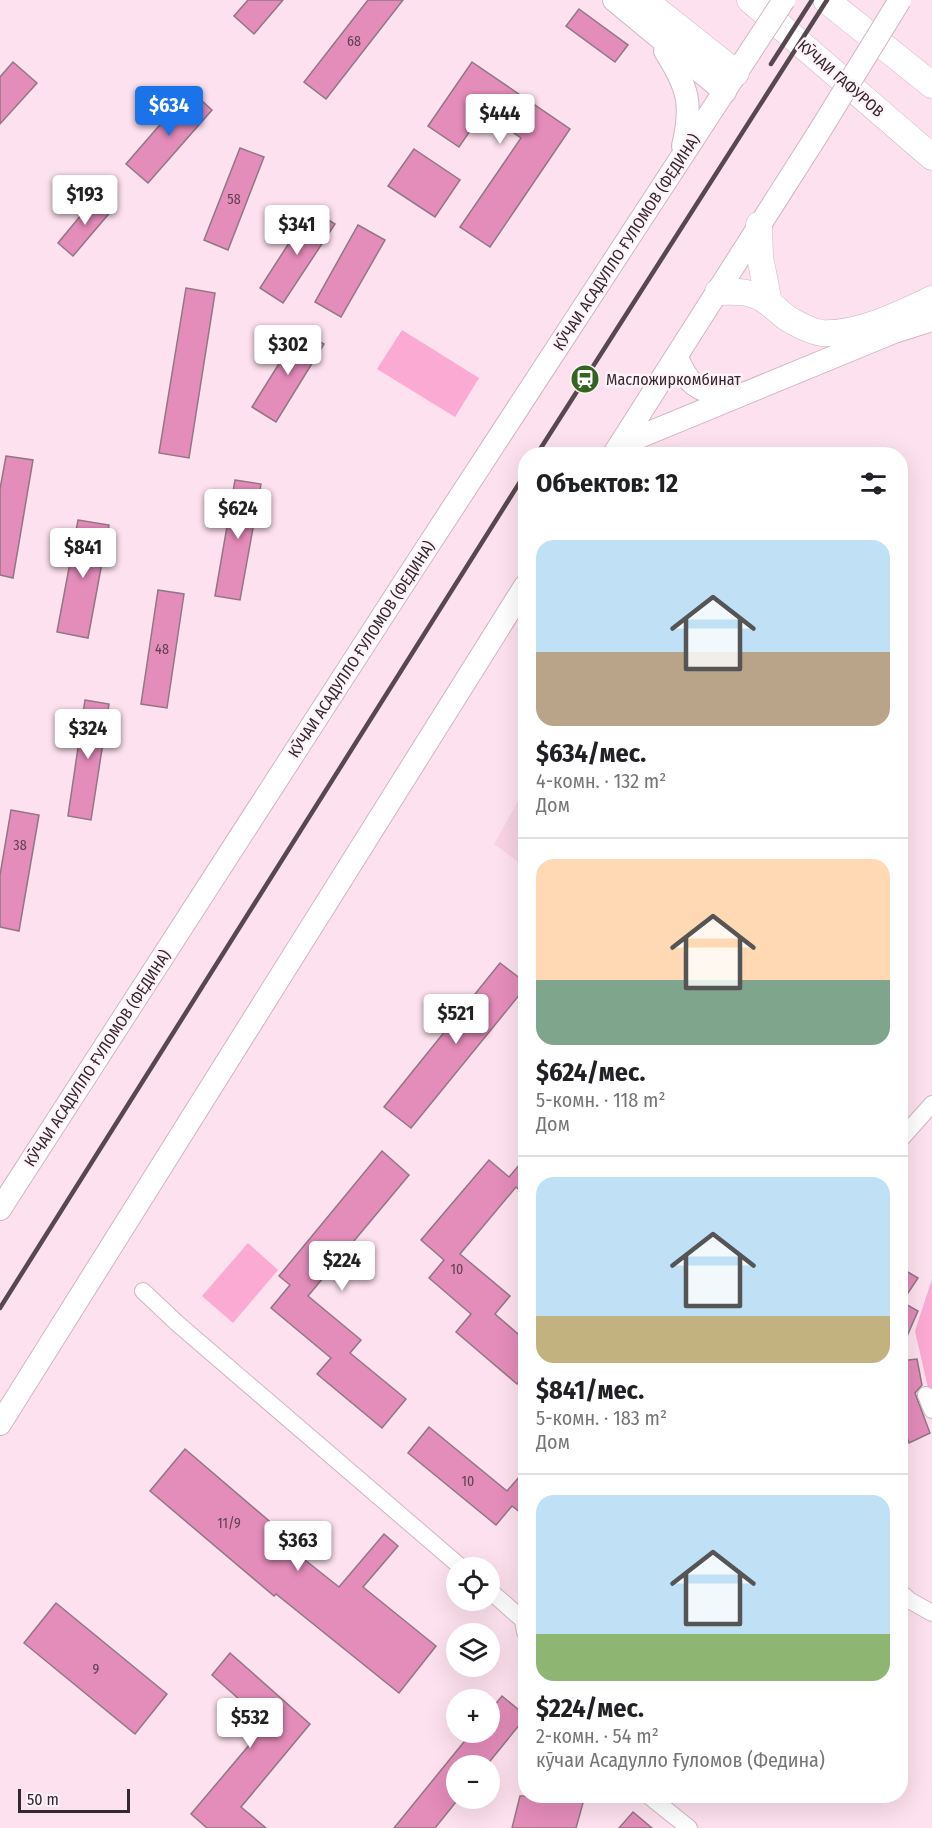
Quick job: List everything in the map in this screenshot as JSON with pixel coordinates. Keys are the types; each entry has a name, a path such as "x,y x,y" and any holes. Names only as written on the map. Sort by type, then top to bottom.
{"main road":[{"path":"644,0 730,83"},
{"name":"КӮЧАИ ГАФУРОВ","path":"750,0 932,157"},
{"path":"825,0 932,86"},
{"path":"759,225 760,257 769,303"},
{"path":"718,292 742,291 755,294 790,321 821,333 847,331 905,313 932,298"}],"street":[{"path":"614,0 654,34 730,83"},
{"name":"КӮЧАИ АСАДУЛЛО ҒУЛОМОВ (ФЕДИНА)","path":"3,1196 784,0"},
{"path":"619,447 900,0"},
{"path":"654,34 679,72 688,99 688,124 681,157"},
{"path":"622,447 730,398 894,332 932,320"},
{"path":"676,357 690,381 703,390 730,398"},
{"path":"0,1424 518,597"},
{"path":"908,1131 932,1104"},
{"path":"143,1291 187,1332 449,1557"},
{"path":"908,1599 932,1613"},
{"path":"500,1601 518,1618"},
{"path":"658,1803 689,1828"}],"shaded area":[{"path":"402,330 479,378 455,417 377,369"},
{"path":"518,801 518,862 494,844"},
{"path":"248,1243 278,1270 233,1323 202,1296"},
{"path":"932,1279 932,1405 915,1331"}],"building":[{"path":"248,0 283,0 254,34 234,16"},
{"path":"368,0 403,0 326,99 304,82"},
{"path":"579,9 628,45 615,62 566,26"},
{"path":"13,62 37,83 0,124 0,77"},
{"path":"472,62 570,129 490,247 460,227 521,138 483,112 459,147 428,126"},
{"path":"190,90 212,110 148,183 126,164"},
{"path":"240,148 264,157 228,250 204,240"},
{"path":"414,149 460,180 435,217 388,186"},
{"path":"96,197 112,210 73,256 58,243"},
{"path":"311,209 335,224 283,303 260,288"},
{"path":"358,225 385,240 341,317 315,302"},
{"path":"186,288 215,293 189,458 159,453"},
{"path":"300,330 324,344 276,422 252,407"},
{"path":"6,456 33,460 13,578 0,575 0,489"},
{"path":"235,480 261,484 240,600 215,596"},
{"path":"78,520 109,525 88,638 57,632"},
{"path":"158,590 184,594 167,708 141,704"},
{"path":"85,700 109,704 91,820 68,816"},
{"path":"11,810 39,815 19,931 0,927 0,875"},
{"path":"500,963 518,977 518,997 411,1128 384,1107"},
{"path":"382,1151 409,1175 308,1296 361,1340 350,1353 406,1399 382,1428 317,1374 331,1358 271,1308 290,1285 279,1276"},
{"path":"489,1160 509,1177 518,1166 518,1189 516,1187 460,1254 510,1296 495,1314 518,1334 517,1384 456,1332 471,1314 429,1278 444,1260 421,1240"},
{"path":"908,1272 918,1278 908,1293"},
{"path":"908,1305 918,1311 908,1334"},
{"path":"917,1359 922,1385 915,1393 930,1433 909,1443 908,1440 908,1360"},
{"path":"429,1427 507,1491 518,1478 518,1511 512,1506 496,1525 408,1453"},
{"path":"185,1449 309,1555 305,1560 339,1587 384,1534 398,1546 363,1587 436,1646 399,1693 276,1594 274,1596 150,1491"},
{"path":"56,1603 167,1694 135,1734 24,1643"},
{"path":"230,1653 310,1724 241,1807 266,1828 207,1828 191,1814 267,1724 212,1675"},
{"path":"502,1696 518,1709 518,1727 495,1755 453,1755 463,1743 500,1743 500,1698"},
{"path":"446,1764 446,1809 450,1809 435,1828 394,1828"},
{"path":"518,1803 583,1803 576,1828 512,1828"},
{"path":"633,1812 652,1828 619,1828"}],"railway":[{"path":"771,64 812,0"},
{"path":"541,447 827,0"},
{"path":"0,1308 518,485"}],"place":[{"name":"Масложиркомбинат","path":"585,379"}]}
